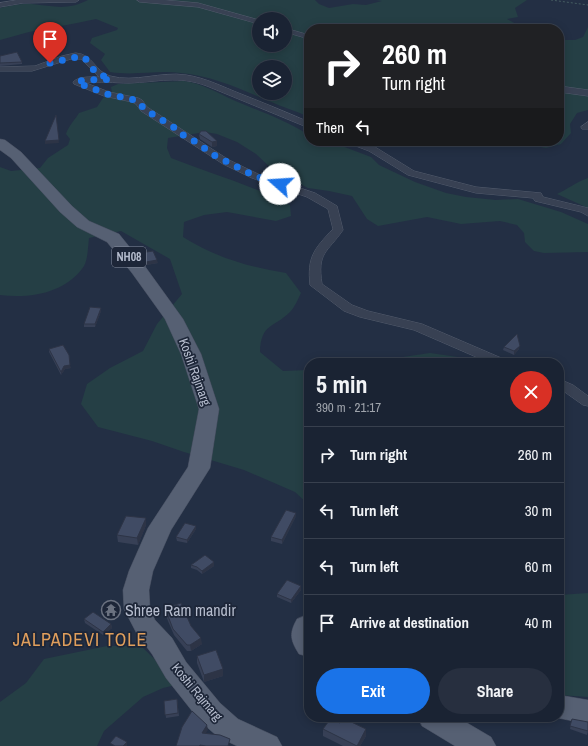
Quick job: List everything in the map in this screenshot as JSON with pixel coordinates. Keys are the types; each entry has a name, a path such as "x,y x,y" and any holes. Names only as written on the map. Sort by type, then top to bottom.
{"main road":[{"name":"Koshi Rajmarg","path":"0,143 16,155 66,209 83,224 112,238 138,269 174,319 191,354 209,409 200,468 160,528 141,571 136,590 138,609 146,627 162,646 176,670 210,712 228,728 268,746"},
{"path":"564,708 588,712"},
{"path":"440,722 481,746"}],"street":[{"path":"0,5 23,1 76,0"},
{"path":"140,0 198,5 252,20"},
{"path":"292,32 304,36"},
{"path":"0,69 24,70 81,56 85,58 96,73 111,79"},
{"path":"304,123 202,81 173,76 130,80 111,79 77,82 107,94 135,100 139,102 144,109 226,162 255,176 311,195 333,208 338,230 321,247 314,261 316,285 348,308 364,314 418,327 489,358"},
{"path":"564,90 588,93"},
{"path":"364,146 372,149 411,173 476,190 537,195 539,200 577,208 588,212"},
{"path":"564,386 588,402"}],"path":[{"path":"551,0 588,6"}],"green space":[{"path":"88,0 315,0 319,4 329,8 353,4 366,5 382,1 376,0 527,0 515,8 518,17 507,19 516,24 304,24 304,115 267,100 292,100 292,60 252,60 252,94 215,80 193,75 172,72 110,72 101,60 105,54 90,43 92,38 117,30 118,28 96,19 29,32 0,40 0,8 24,4 67,7"},
{"path":"588,27 588,110 577,113 570,124 571,133 564,141 564,40 575,40 583,37"},
{"path":"191,82 281,120 304,132 304,146 341,146 371,157 379,165 415,182 446,193 496,200 518,199 561,212 588,224 588,252 544,253 534,251 525,242 524,233 517,225 500,221 461,224 427,217 378,226 367,219 352,196 308,188 273,170 256,154 237,142 217,134 205,132 168,138 167,148 171,158 246,186 290,205 291,216 276,221 227,212 204,215 184,222 183,237 220,256 258,268 286,273 301,293 290,312 269,327 266,331 261,343 260,352 283,371 304,370 304,500 295,492 244,470 152,441 98,427 81,404 87,384 110,368 143,351 157,324 182,294 170,259 121,231 89,238 84,266 68,282 57,288 35,295 0,295 0,167 11,171 40,168 48,158 68,145 70,139 66,134 67,131 79,113 97,107 103,98 112,93 111,87 118,84"},
{"path":"535,146 554,146 546,148"},
{"path":"588,178 588,208 557,194 580,181"},
{"path":"430,353 460,358 396,358"},
{"path":"588,593 588,697 564,695 564,595"},
{"path":"107,646 141,646 180,684 163,688 143,697 104,731 97,746 0,746 0,702 26,683 44,659"}],"building":[{"path":"17,52 22,62 0,63 0,56"},
{"path":"56,115 59,140 45,141"},
{"path":"201,131 206,131 217,141 212,142 199,134"},
{"path":"153,251 157,260 146,262 140,253"},
{"path":"90,307 101,308 95,324 84,324"},
{"path":"517,334 520,346 514,351 504,347"},
{"path":"63,345 69,355 70,365 64,366 61,372 49,349"},
{"path":"286,510 296,513 282,540 271,537"},
{"path":"126,516 146,518 137,538 117,535"},
{"path":"185,523 196,526 187,540 176,537"},
{"path":"205,555 214,562 202,571 191,565"},
{"path":"287,580 301,586 291,600 277,594"},
{"path":"181,603 191,626 201,638 190,645 187,645 173,629 165,608"},
{"path":"93,612 111,624 103,632 84,619"},
{"path":"216,650 223,669 204,675 197,656"},
{"path":"177,699 178,713 165,715 164,701"},
{"path":"192,711 207,725 202,733 220,735 230,739 228,746 176,746 182,727"},
{"path":"572,719 588,722 588,731 570,726"},
{"path":"328,722 351,722 366,729 357,746 323,729"},
{"path":"116,736 127,742 123,746 115,746 110,743"}],"place":[{"name":"Shree Ram mandir","path":"111,610"}],"district":[{"name":"JALPADEVI TOLE","path":"80,639"}],"route":[{"path":"50,63 73,57 81,56 85,58 96,73 111,79 77,82 81,85 107,94 135,100 139,102 144,109 180,131 184,136 198,143 212,154 255,176 280,184"}]}
